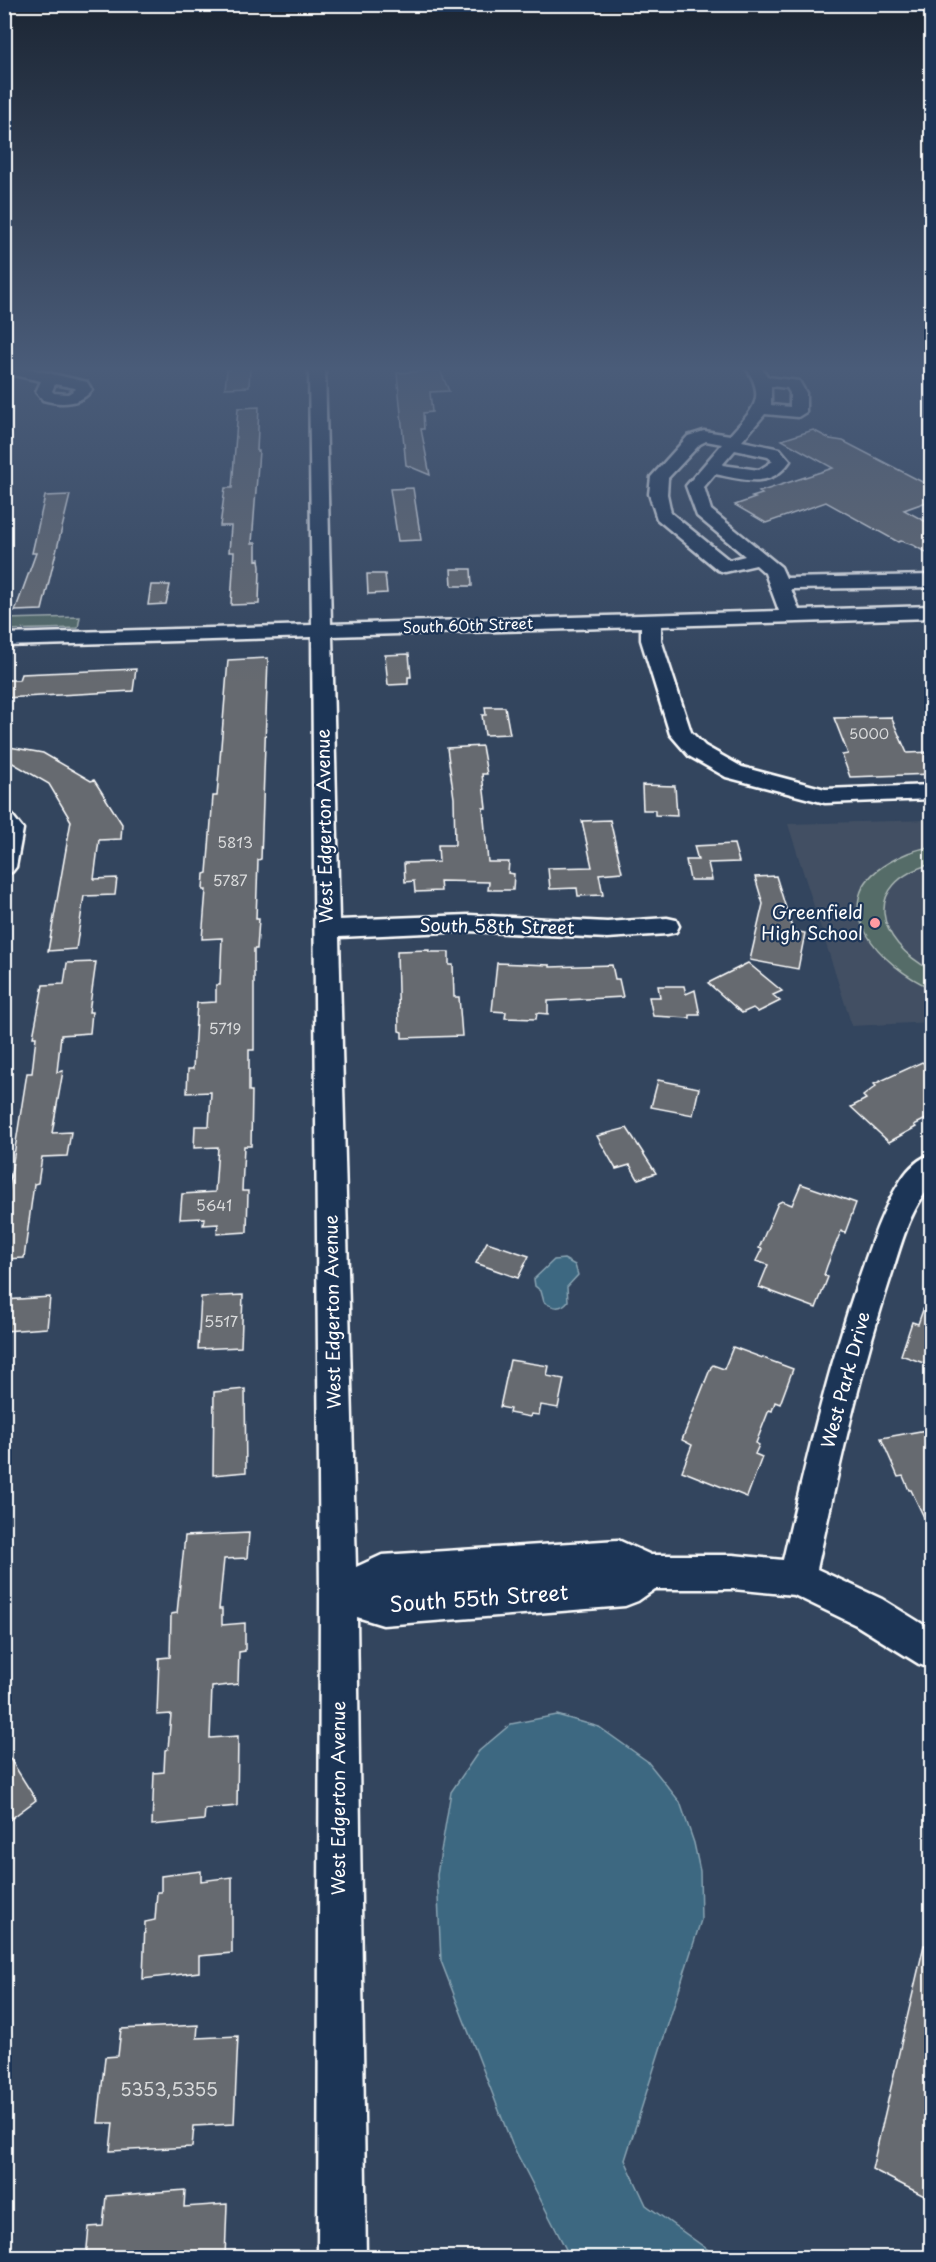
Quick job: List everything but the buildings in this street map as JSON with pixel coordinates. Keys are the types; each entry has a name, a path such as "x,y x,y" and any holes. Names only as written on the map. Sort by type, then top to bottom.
{"street":[{"name":"West Edgerton Avenue","path":"319,472 338,1595 342,2258"},
{"path":"665,472 660,477 658,499 663,515 725,566 759,559"},
{"path":"708,472 695,486 702,512 774,570 791,616"},
{"path":"731,472 756,476 769,475 775,472"},
{"path":"658,499 698,498"},
{"path":"779,584 932,581"},
{"name":"South 60th Street","path":"4,640 932,612"},
{"path":"651,621 651,640 681,734 697,751 734,772 825,796 932,792"},
{"path":"4,867 8,825"},
{"name":"South 58th Street","path":"326,929 469,923 607,930 667,926"},
{"name":"West Park Drive","path":"797,1578 822,1467 859,1326 893,1224 925,1183"},
{"name":"South 55th Street","path":"338,1595 383,1606 625,1589 649,1572 733,1572 797,1578 869,1612 932,1651"}],"shaded area":[{"name":"Greenfield High School","path":"931,820 931,1022 852,1026 788,824"},
{"path":"564,1259 575,1265 578,1275 567,1287 568,1301 563,1306 554,1307 544,1302 541,1291 535,1286 534,1279 554,1260"},
{"path":"557,1715 599,1727 647,1761 680,1802 694,1843 700,1871 701,1920 625,2160 646,2205 718,2257 570,2257 512,2144 441,1961 437,1875 451,1792 479,1751 511,1724"}],"green space":[{"path":"80,617 78,628 5,630 5,619"},
{"path":"931,847 931,864 909,873 894,885 886,899 884,914 888,929 898,944 912,958 931,970 931,988 894,966 878,950 866,933 859,915 859,897 868,879 888,863 914,851"}],"place":[{"name":"Greenfield High School","path":"875,923"}]}
